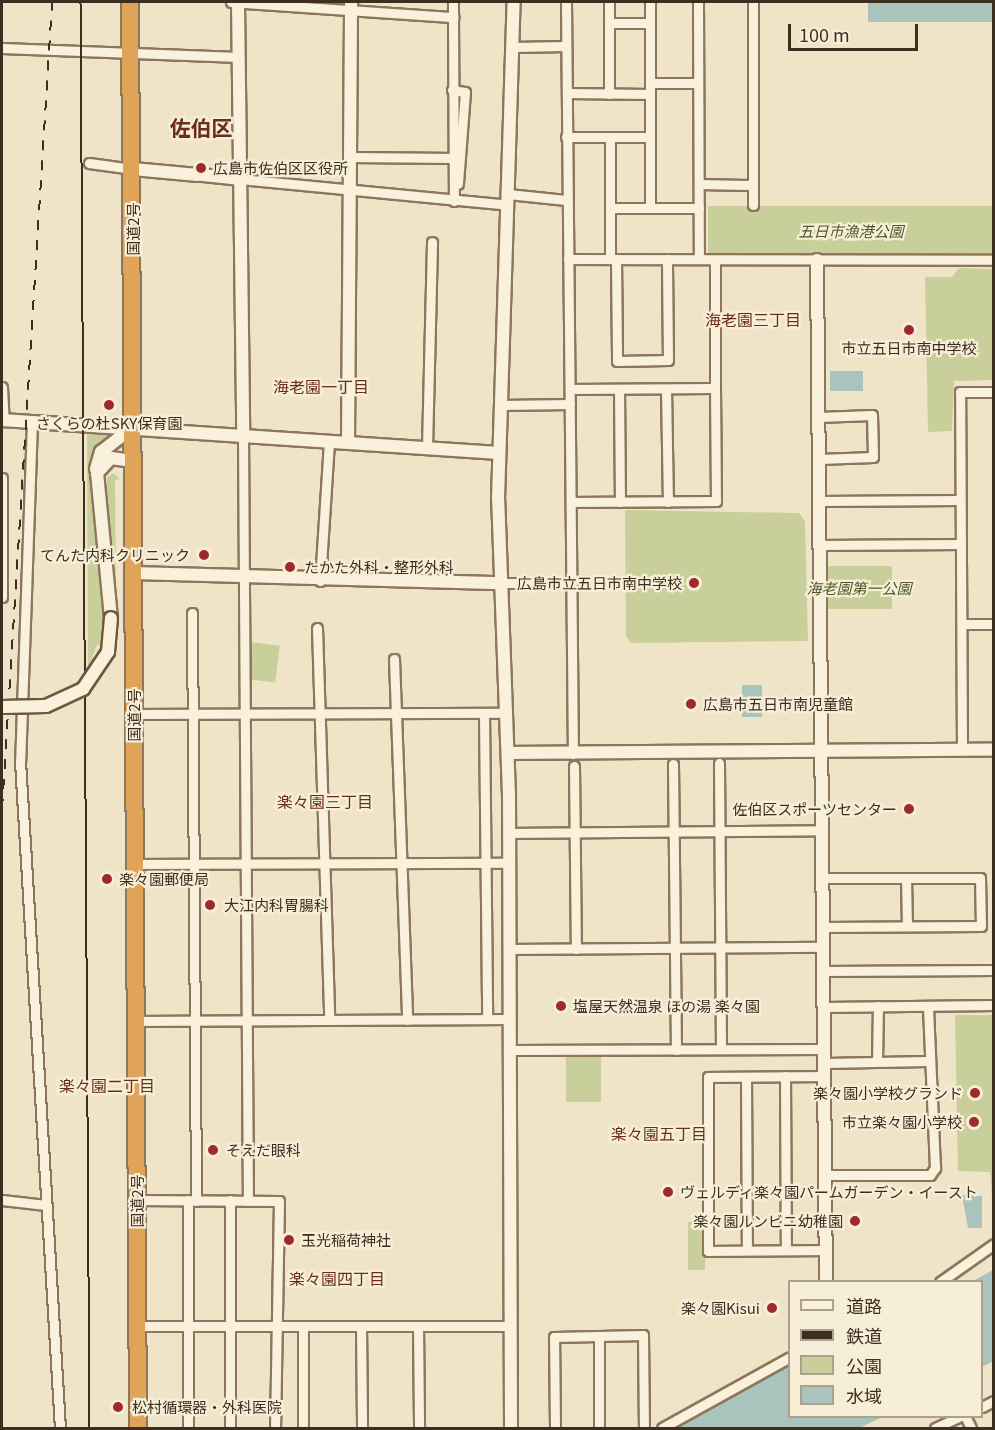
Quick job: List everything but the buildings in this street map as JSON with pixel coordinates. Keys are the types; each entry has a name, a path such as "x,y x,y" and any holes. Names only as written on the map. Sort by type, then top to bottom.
{"highway":[{"name":"国道2号","path":"130,2 133,169 138,1428"}],"street":[{"path":"231,2 351,6 453,17"},
{"path":"238,2 246,714 248,1201"},
{"path":"453,2 452,90 456,158 454,201"},
{"path":"511,1428 509,833 499,453 514,2"},
{"path":"566,2 566,200 572,502 576,949"},
{"path":"609,2 609,94"},
{"path":"650,2 650,208"},
{"path":"698,2 699,259"},
{"path":"753,2 753,205"},
{"path":"348,442 351,6"},
{"path":"609,23 650,23"},
{"path":"513,47 566,46"},
{"path":"2,48 130,56 137,50 239,57"},
{"path":"650,83 698,83"},
{"path":"567,93 650,94"},
{"path":"566,137 650,137"},
{"path":"610,137 610,208 617,360 668,360 666,259"},
{"path":"350,156 456,158"},
{"path":"89,163 454,201 566,200"},
{"path":"699,184 753,185"},
{"path":"610,208 699,208"},
{"path":"427,448 432,242"},
{"path":"568,259 993,260"},
{"path":"572,502 716,501 715,260"},
{"path":"817,260 826,1280"},
{"path":"2,387 3,420 243,434 499,453"},
{"path":"570,389 715,388"},
{"path":"619,389 620,502"},
{"path":"666,389 668,502"},
{"path":"962,750 960,392 993,392"},
{"path":"500,405 570,404"},
{"path":"818,417 872,415 873,458 819,459"},
{"path":"32,422 20,761 60,1428"},
{"path":"2,707 46,706 83,689 108,652 111,618 97,480 101,452 133,428"},
{"path":"320,581 329,441"},
{"path":"97,480 100,467 111,458 133,461"},
{"path":"2,478 2,597"},
{"path":"819,501 960,500"},
{"path":"820,545 961,544"},
{"path":"134,573 244,580 572,583"},
{"path":"188,1428 195,1021 192,613"},
{"path":"962,624 993,624"},
{"path":"317,628 329,1020"},
{"path":"394,659 407,1020"},
{"path":"484,713 487,1019"},
{"path":"134,714 507,713"},
{"path":"508,753 574,760 822,751 993,750"},
{"path":"719,763 721,1049"},
{"path":"673,764 676,1050"},
{"path":"509,833 822,830"},
{"path":"135,864 508,863"},
{"path":"906,878 907,926"},
{"path":"823,879 980,878 981,926 823,927"},
{"path":"509,950 823,947"},
{"path":"824,971 993,970"},
{"path":"824,1007 993,1005"},
{"path":"877,1062 878,1006"},
{"path":"825,1175 930,1175 935,1168 933,1082 927,1062 928,1006"},
{"path":"136,1021 509,1019"},
{"path":"509,1050 825,1049"},
{"path":"826,1250 708,1251 708,1077 785,1076 877,1062 927,1062"},
{"path":"785,1076 786,1250"},
{"path":"746,1077 747,1250"},
{"path":"2,1200 46,1205"},
{"path":"136,1200 279,1201 275,1428"},
{"path":"230,1200 230,1428"},
{"path":"941,1280 993,1244"},
{"path":"138,1326 509,1326"},
{"path":"303,1326 303,1428"},
{"path":"362,1326 362,1428"},
{"path":"418,1326 419,1428"},
{"path":"555,1428 554,1337 643,1335 644,1428"},
{"path":"599,1336 599,1428"},
{"path":"662,1428 788,1358"},
{"path":"935,1428 958,1418"}],"green space":[{"name":"五日市漁港公園","path":"708,206 993,206 993,256 708,256"},
{"path":"959,268 993,269 993,380 954,381 952,431 928,432 925,277 952,277"},
{"path":"87,431 114,434 89,468 105,629 103,645 97,645 88,669"},
{"path":"113,473 120,479 115,480 116,596 106,493 107,478"},
{"path":"625,510 799,513 805,521 808,641 631,643 626,636"},
{"name":"海老園第一公園","path":"826,566 892,566 892,609 826,609"},
{"path":"249,642 280,646 275,683 244,679"},
{"name":"楽々園小学校グランド","path":"955,1015 993,1015 993,1213 990,1172 958,1171"},
{"path":"566,1056 601,1056 601,1102 566,1102"},
{"path":"688,1222 705,1222 705,1270 688,1270"}],"water":[{"path":"868,2 993,2 993,22 868,22"},
{"path":"830,371 863,371 863,391 830,391"},
{"path":"742,685 762,685 762,717 742,717"},
{"path":"962,1195 982,1196 982,1228 968,1228"},
{"path":"993,1270 993,1361 983,1366 983,1280 975,1280"},
{"path":"788,1366 788,1418 881,1418 859,1428 673,1428"}],"tram line":[{"path":"81,2 90,1428"}],"railway":[{"path":"2,809 52,2"}],"place":[{"name":"広島市佐伯区区役所","path":"201,168"},
{"name":"市立五日市南中学校","path":"909,330"},
{"name":"さくらの杜SKY保育園","path":"109,405"},
{"name":"てんた内科クリニック","path":"204,555"},
{"name":"たかた外科・整形外科","path":"290,567"},
{"name":"広島市立五日市南中学校","path":"694,583"},
{"name":"広島市五日市南児童館","path":"691,704"},
{"name":"佐伯区スポーツセンター","path":"909,809"},
{"name":"楽々園郵便局","path":"107,879"},
{"name":"大江内科胃腸科","path":"210,905"},
{"name":"塩屋天然温泉 ほの湯 楽々園","path":"561,1006"},
{"name":"楽々園小学校グランド","path":"975,1093"},
{"name":"市立楽々園小学校","path":"974,1122"},
{"name":"そえだ眼科","path":"213,1150"},
{"name":"ヴェルディ楽々園パームガーデン・イースト","path":"668,1192"},
{"name":"楽々園ルンビニ幼稚園","path":"855,1221"},
{"name":"玉光稲荷神社","path":"289,1240"},
{"name":"楽々園Kisui","path":"772,1308"},
{"name":"松村循環器・外科医院","path":"118,1407"}],"district":[{"name":"佐伯区","path":"201,127"},
{"name":"海老園三丁目","path":"753,319"},
{"name":"海老園一丁目","path":"321,386"},
{"name":"楽々園三丁目","path":"325,801"},
{"name":"楽々園二丁目","path":"107,1085"},
{"name":"楽々園五丁目","path":"659,1133"},
{"name":"楽々園四丁目","path":"337,1278"}]}
